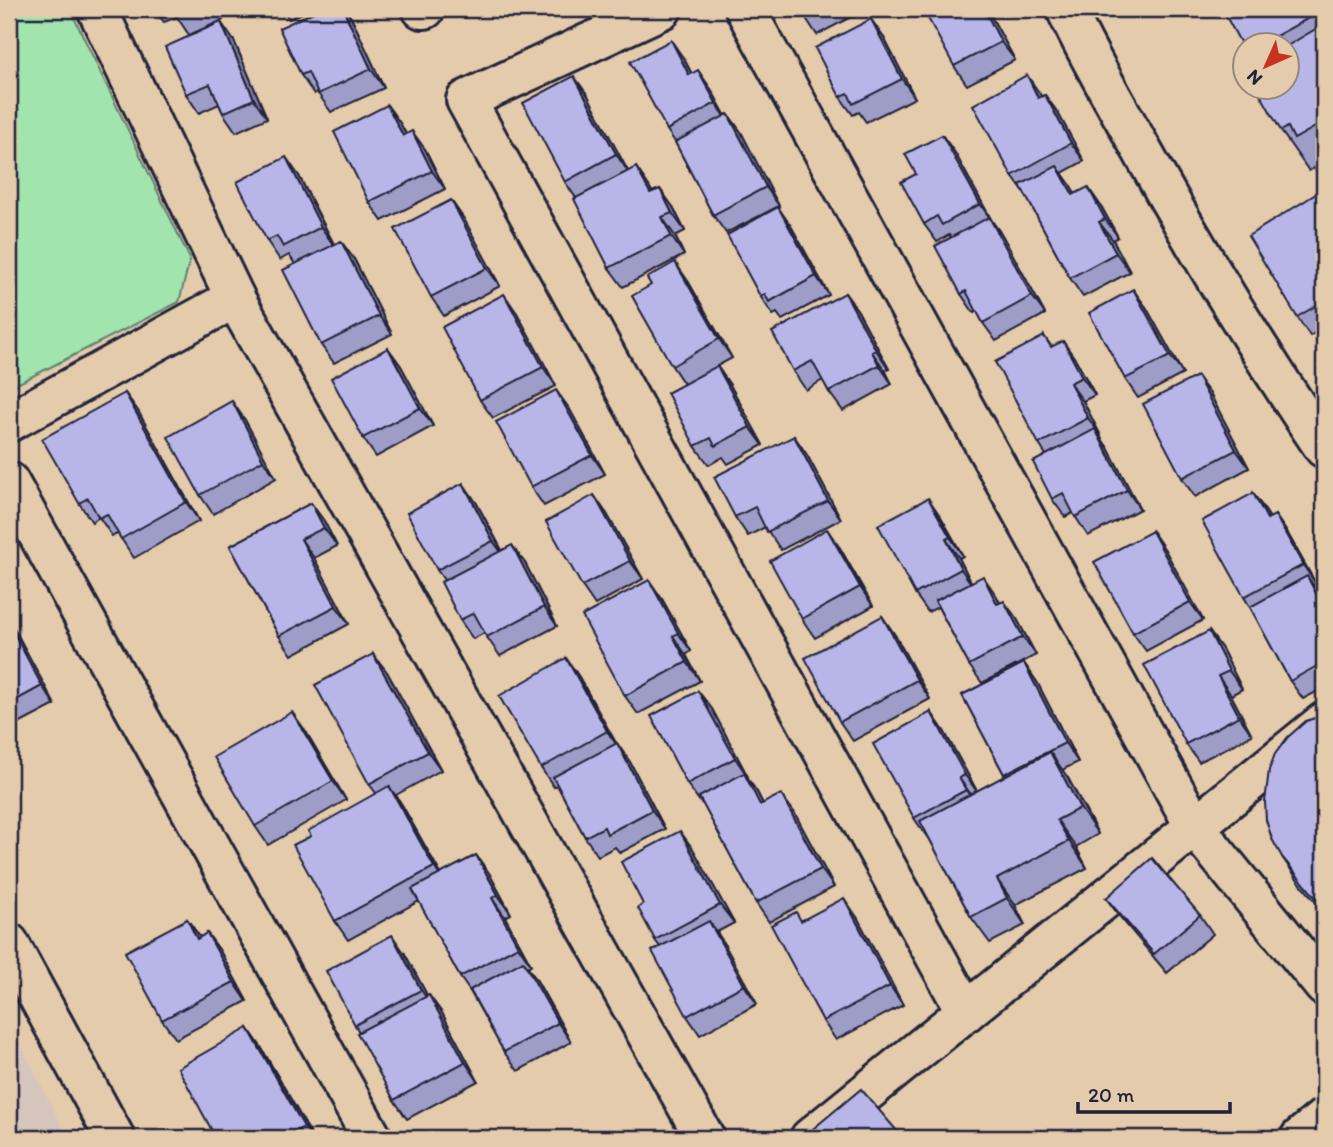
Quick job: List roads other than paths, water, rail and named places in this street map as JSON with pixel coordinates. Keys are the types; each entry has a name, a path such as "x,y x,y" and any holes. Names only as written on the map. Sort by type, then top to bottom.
{"street":[{"path":"97,9 234,298 705,1138"},
{"path":"663,9 466,100 966,1012"},
{"path":"745,9 1195,827 1324,986"},
{"path":"1066,9 1178,217 1281,385 1324,448"},
{"path":"9,422 234,298"},
{"path":"9,482 372,1138"},
{"path":"810,1138 1324,722"},
{"path":"9,943 115,1138"},
{"path":"1300,1138 1324,1118"}]}
